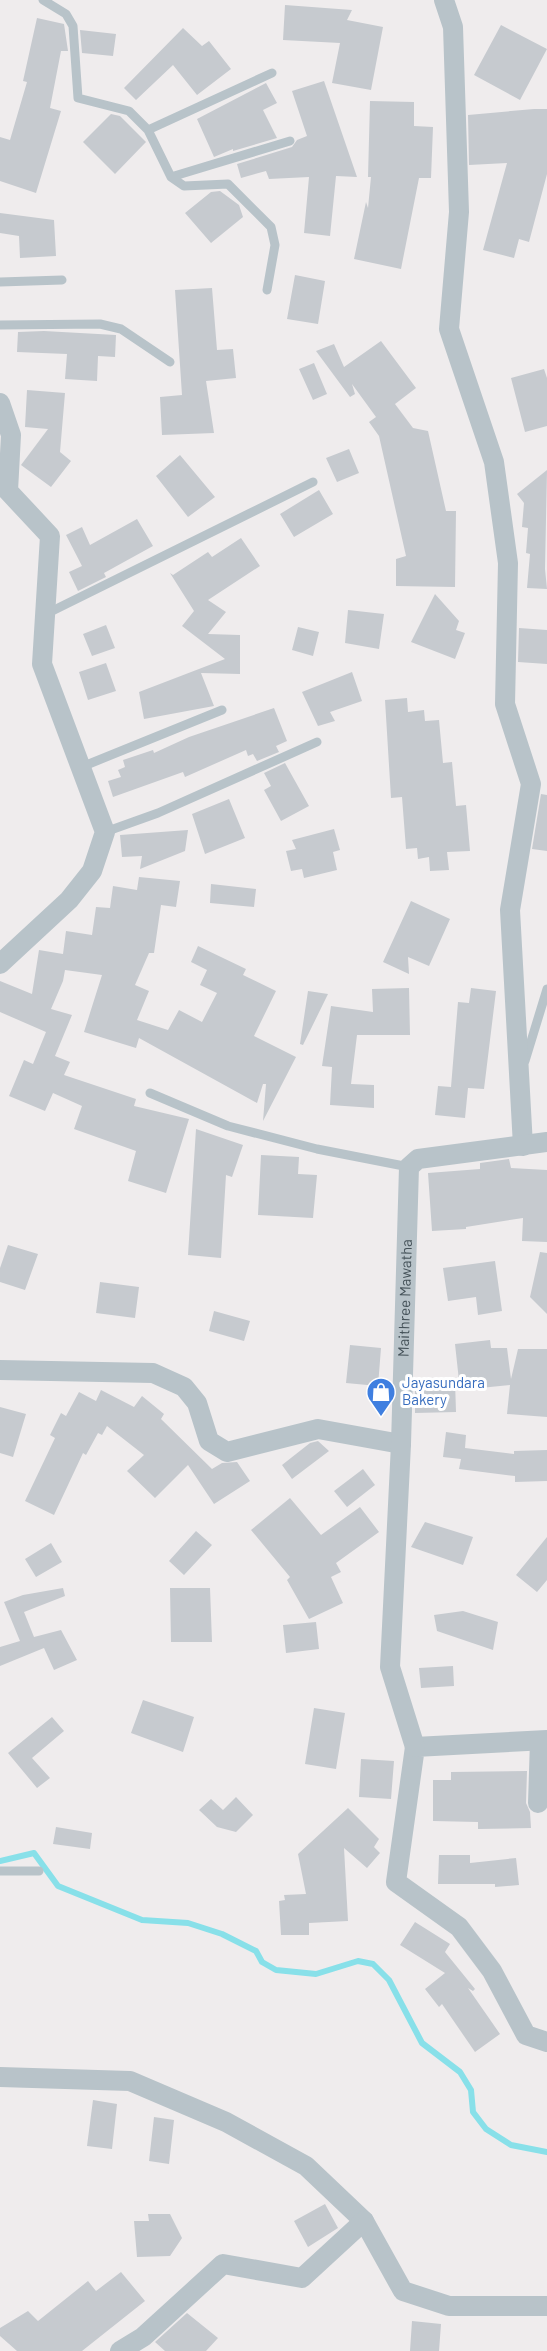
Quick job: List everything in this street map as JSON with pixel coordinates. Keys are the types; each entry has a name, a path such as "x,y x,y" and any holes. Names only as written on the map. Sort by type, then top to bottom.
{"street":[{"path":"444,0 453,27 459,212 449,329 494,462 508,563 506,704 531,784 510,910 523,1146"},
{"path":"0,403 11,435 8,491 50,536 42,664 79,768 105,832 92,871 69,900 0,964"},
{"path":"409,1167 418,1159 547,1142"},
{"name":"Maithree Mawatha","path":"409,1167 401,1444 390,1667 415,1747"},
{"path":"0,1370 153,1372 183,1387 197,1402 209,1442 227,1452 318,1430 401,1444"},
{"path":"538,1803 543,1741 415,1747 396,1882 459,1927 492,1971 526,2035 547,2042"},
{"path":"0,2077 130,2081 226,2122 306,2166 364,2221 403,2291 449,2306 547,2306"},
{"path":"120,2351 143,2337 223,2264 302,2278 364,2221"}],"lane":[{"path":"43,0 66,14 73,26 78,98 129,111 148,130 171,177 184,186 228,184 271,227 275,245 267,290"},
{"path":"148,130 272,73"},
{"path":"171,177 290,141"},
{"path":"0,282 62,280"},
{"path":"0,325 100,324 121,329 170,362"},
{"path":"46,614 313,482"},
{"path":"79,768 222,710"},
{"path":"105,832 158,813 317,742"},
{"path":"519,1083 547,989"},
{"path":"150,1093 228,1126 317,1149 409,1167"},
{"path":"0,1871 39,1871"}],"building":[{"path":"285,5 352,10 347,20 383,27 371,90 332,83 340,43 283,40"},
{"path":"37,18 64,24 68,51 61,51 50,108 61,111 36,193 0,181 0,137 10,140 27,82 23,81"},
{"path":"501,25 547,49 520,100 474,75"},
{"path":"183,28 202,46 209,41 231,69 197,95 173,65 136,100 124,88"},
{"path":"80,30 116,34 113,56 82,53"},
{"path":"324,81 357,177 336,176 330,236 304,233 309,177 269,179 266,171 241,178 237,164 292,147 297,140 307,136 292,91"},
{"path":"266,83 277,103 263,110 277,138 233,151 233,149 214,157 197,119"},
{"path":"370,101 414,102 414,126 433,127 431,178 419,178 401,269 354,259 366,202 368,208 371,177 368,177"},
{"path":"547,109 547,174 529,242 519,239 514,258 483,250 507,163 469,165 468,115"},
{"path":"111,114 120,116 146,142 115,174 83,142"},
{"path":"220,191 239,205 243,217 211,243 185,213 211,192"},
{"path":"0,213 54,220 56,256 20,258 19,236 0,233"},
{"path":"295,275 325,281 318,324 287,319"},
{"path":"212,288 217,350 233,349 236,378 206,381 214,433 162,435 160,397 182,395 175,290"},
{"path":"18,332 116,335 115,357 98,356 97,381 65,379 67,354 17,352"},
{"path":"381,341 416,388 395,404 413,428 428,431 446,511 456,511 455,587 396,586 396,559 406,556 379,436 369,422 376,417 352,384 355,394 350,397 316,351 334,344 344,367"},
{"path":"314,363 327,394 313,400 299,369"},
{"path":"544,369 547,378 547,426 525,432 511,378"},
{"path":"27,390 65,393 60,452 71,461 51,487 21,465 48,429 25,427"},
{"path":"349,449 359,473 337,482 326,458"},
{"path":"180,455 215,497 188,517 156,476"},
{"path":"547,470 545,569 547,589 527,588 530,554 526,553 528,528 522,527 524,503 517,494"},
{"path":"319,490 333,514 294,537 280,514"},
{"path":"137,519 153,546 104,573 106,577 78,591 69,572 82,566 66,535 82,527 90,545"},
{"path":"241,538 260,566 208,600 226,612 208,634 240,635 240,674 201,673 214,706 144,719 139,692 225,659 182,626 194,611 170,573 173,575 208,552 212,557"},
{"path":"435,594 459,621 456,630 465,633 455,659 411,642"},
{"path":"348,610 384,614 379,649 345,643"},
{"path":"106,625 115,648 92,656 83,634"},
{"path":"298,627 319,632 313,656 292,650"},
{"path":"519,628 547,630 547,664 518,662"},
{"path":"106,663 116,691 88,700 79,672"},
{"path":"352,672 362,701 330,712 335,721 318,726 302,692"},
{"path":"407,698 408,712 424,710 425,721 439,720 443,763 452,762 456,806 466,805 470,851 447,852 449,870 430,871 429,857 418,859 417,848 406,849 402,797 391,798 385,700"},
{"path":"274,708 287,741 276,746 279,752 257,761 253,754 248,756 246,750 185,777 183,772 113,797 108,781 121,777 118,770 125,767 123,760 153,750 154,753 189,737"},
{"path":"285,763 309,806 281,821 264,790 271,786 264,773"},
{"path":"541,794 547,795 547,851 532,849"},
{"path":"229,799 245,838 205,854 192,814"},
{"path":"334,829 340,850 333,852 337,870 304,878 302,869 291,871 286,851 296,849 292,840"},
{"path":"188,830 185,851 140,869 142,856 122,857 120,835"},
{"path":"139,877 180,881 176,907 161,905 154,953 149,953 135,985 149,991 137,1020 168,1030 179,1010 202,1022 217,993 200,985 207,970 191,962 198,946 246,969 243,975 276,991 254,1036 296,1057 263,1121 266,1084 263,1084 257,1103 139,1038 136,1048 84,1032 102,975 65,970 63,981 51,1009 72,1015 55,1056 70,1062 64,1075 136,1099 134,1106 189,1119 166,1193 128,1181 136,1151 74,1129 82,1106 53,1093 45,1111 9,1096 24,1060 33,1064 46,1032 0,1012 0,981 32,994 39,950 63,954 66,931 92,935 96,907 110,908 113,886 137,890"},
{"path":"211,884 256,889 254,907 210,903"},
{"path":"411,901 450,919 429,966 408,957 409,974 383,962"},
{"path":"409,988 410,1035 357,1035 351,1084 374,1085 374,1108 330,1105 332,1067 322,1066 331,1006 373,1012 372,989"},
{"path":"471,988 496,991 484,1089 468,1088 465,1118 435,1115 438,1086 451,1087 458,1002 469,1003"},
{"path":"308,991 328,994 303,1045 300,1044"},
{"path":"196,1129 243,1145 232,1177 226,1175 221,1258 188,1255"},
{"path":"261,1155 299,1157 298,1174 317,1175 313,1218 258,1215"},
{"path":"509,1159 511,1168 547,1170 547,1242 522,1241 523,1218 466,1227 466,1229 432,1231 428,1173 480,1169 480,1163"},
{"path":"8,1245 38,1254 25,1290 0,1282 0,1268"},
{"path":"540,1252 547,1253 547,1314 530,1297"},
{"path":"495,1261 502,1311 478,1315 476,1297 448,1301 443,1268"},
{"path":"100,1282 139,1287 135,1318 96,1313"},
{"path":"214,1311 250,1321 244,1341 209,1331"},
{"path":"490,1340 491,1348 507,1348 511,1379 518,1349 547,1349 547,1417 507,1414 510,1385 460,1390 455,1344"},
{"path":"350,1345 381,1348 378,1386 346,1383"},
{"path":"455,1381 456,1412 415,1413 415,1382"},
{"path":"101,1390 134,1407 142,1396 164,1414 161,1419 212,1469 222,1463 237,1462 250,1481 214,1504 188,1465 155,1498 127,1471 144,1455 107,1426 102,1435 98,1433 86,1455 83,1453 54,1515 25,1501 55,1438 50,1435 61,1413 66,1416 79,1392 96,1401"},
{"path":"0,1407 26,1414 13,1457 0,1453"},
{"path":"446,1432 466,1435 465,1448 514,1454 514,1451 547,1450 547,1481 515,1482 515,1476 459,1469 461,1459 443,1457"},
{"path":"318,1441 329,1451 292,1479 282,1465 310,1443"},
{"path":"363,1469 375,1485 347,1507 334,1491"},
{"path":"290,1498 321,1535 360,1507 379,1532 336,1563 341,1572 331,1577 343,1603 309,1619 287,1580 290,1577 251,1530"},
{"path":"425,1522 473,1537 463,1565 411,1547"},
{"path":"196,1531 212,1545 184,1575 169,1561"},
{"path":"547,1537 547,1580 537,1592 516,1575"},
{"path":"51,1543 62,1562 36,1577 25,1559"},
{"path":"63,1588 65,1596 24,1612 34,1637 61,1630 77,1660 54,1670 44,1648 0,1666 0,1647 20,1641 4,1602 23,1595"},
{"path":"170,1588 210,1588 212,1642 171,1642"},
{"path":"463,1611 498,1622 493,1650 437,1631 434,1615"},
{"path":"316,1622 319,1649 286,1653 283,1625"},
{"path":"453,1666 454,1686 421,1688 419,1668"},
{"path":"143,1700 194,1717 183,1752 131,1733"},
{"path":"314,1708 345,1713 336,1769 305,1764"},
{"path":"52,1717 64,1731 32,1758 50,1778 37,1788 8,1753"},
{"path":"361,1759 394,1761 391,1799 359,1797"},
{"path":"527,1771 526,1803 530,1812 531,1828 478,1829 478,1822 433,1821 433,1780 451,1780 451,1772"},
{"path":"236,1797 253,1815 236,1832 217,1827 199,1810 211,1799 223,1810"},
{"path":"348,1808 379,1839 374,1847 380,1853 367,1868 344,1848 348,1921 309,1923 309,1935 281,1935 279,1901 285,1900 284,1895 306,1894 298,1854"},
{"path":"56,1827 92,1833 90,1849 53,1844"},
{"path":"439,1855 470,1855 470,1863 516,1858 519,1885 495,1887 495,1884 438,1884"},
{"path":"415,1922 450,1944 445,1952 475,1989 473,1991 468,1988 500,2034 475,2052 442,2004 439,2007 425,1989 445,1973 400,1945"},
{"path":"93,2100 117,2104 112,2149 87,2146"},
{"path":"154,2117 174,2120 169,2164 149,2161"},
{"path":"325,2204 338,2228 308,2247 294,2221"},
{"path":"148,2214 170,2214 182,2238 170,2256 137,2257 134,2221 149,2221"},
{"path":"121,2272 145,2301 82,2351 17,2351 0,2336 0,2328 28,2311 38,2321 88,2281 96,2291"},
{"path":"187,2313 218,2338 206,2351 165,2351 155,2342"},
{"path":"412,2321 441,2324 439,2351 410,2351"}],"waterway":[{"path":"0,1861 34,1853 58,1886 142,1920 188,1923 222,1934 256,1951 262,1962 276,1970 316,1974 358,1961 373,1964 389,1980 422,2043 460,2072 471,2090 473,2112 486,2129 511,2145 547,2152"}],"place":[{"name":"Jayasundara Bakery","path":"381,1418"}]}
